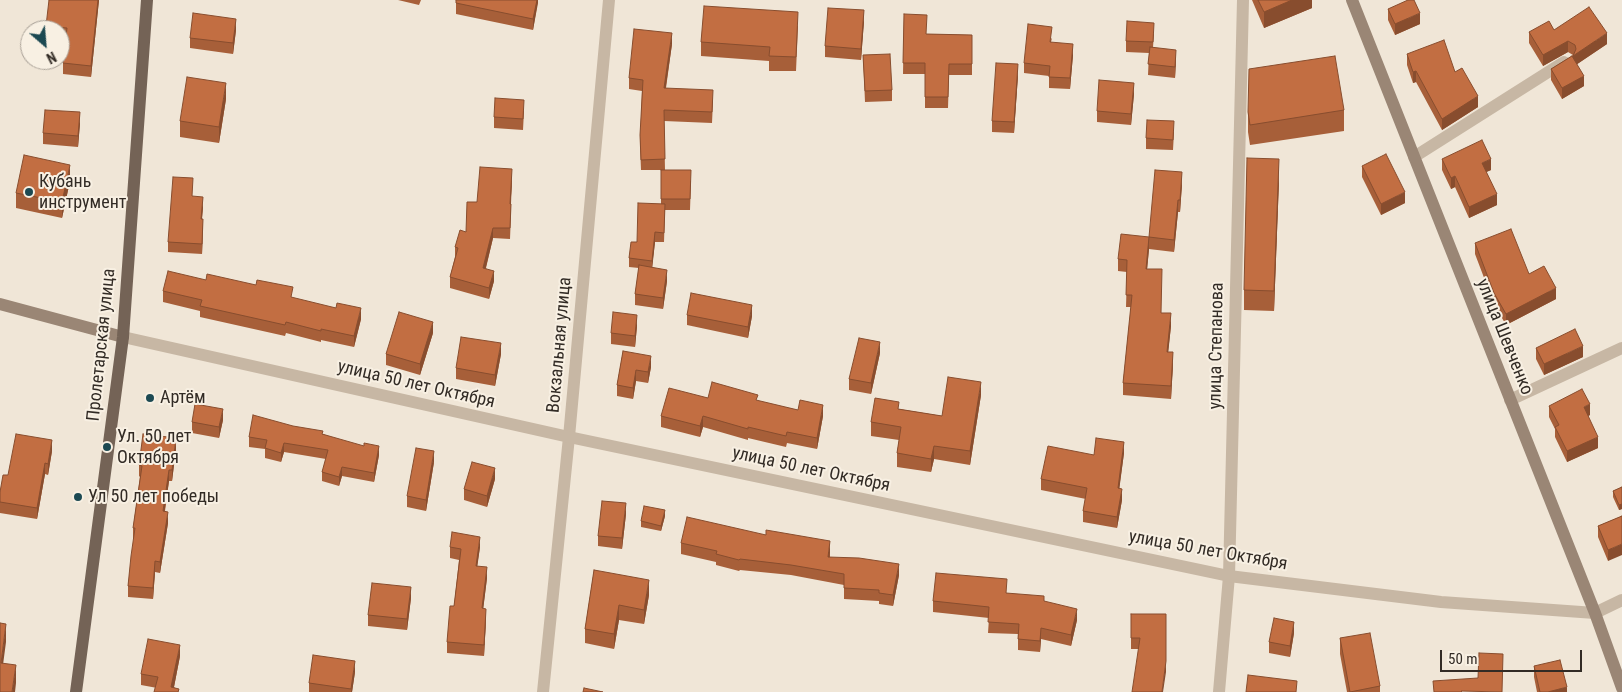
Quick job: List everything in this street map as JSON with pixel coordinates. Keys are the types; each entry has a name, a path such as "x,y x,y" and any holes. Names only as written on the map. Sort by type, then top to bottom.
{"main road":[{"name":"Пролетарская улица","path":"76,692 123,337 147,0"},
{"name":"улица Шевченко","path":"1352,0 1595,613 1622,688"},
{"name":"улица 50 лет Октября","path":"0,304 123,337"}],"street":[{"name":"Вокзальная улица","path":"543,692 569,437 609,0"},
{"name":"улица Степанова","path":"1219,692 1229,576 1243,0"},
{"path":"1414,156 1568,60"},
{"name":"улица 50 лет Октября","path":"123,337 569,437 1229,576 1441,602 1595,613 1622,600"},
{"path":"1510,400 1622,348"}],"building":[{"path":"49,0 98,0 91,66 70,64 70,20 47,20"},
{"path":"456,0 537,0 533,19 456,3"},
{"path":"1258,0 1292,0 1264,12"},
{"path":"1408,0 1414,0 1420,13 1395,24 1388,9"},
{"path":"704,6 798,12 796,57 769,56 770,47 701,42"},
{"path":"1589,7 1607,33 1573,56 1576,49 1575,45 1568,41 1543,55 1529,32 1549,21 1554,30"},
{"path":"828,8 864,10 861,49 825,46"},
{"path":"193,13 236,19 233,43 190,38"},
{"path":"904,14 927,15 926,34 972,35 972,64 949,64 948,97 925,97 925,63 903,63"},
{"path":"1127,21 1154,23 1153,42 1126,41"},
{"path":"1028,24 1052,27 1050,42 1073,44 1070,78 1049,77 1050,66 1024,63"},
{"path":"634,29 672,33 664,88 713,90 712,112 664,110 665,159 641,160 640,135 643,80 629,78"},
{"path":"1444,40 1455,72 1462,68 1478,96 1442,119 1416,71 1413,72 1407,54"},
{"path":"1150,47 1176,50 1175,67 1148,64"},
{"path":"890,54 892,90 865,91 863,55"},
{"path":"1335,56 1344,110 1250,125 1248,112 1249,69"},
{"path":"1572,56 1584,76 1562,88 1551,69"},
{"path":"996,63 1018,64 1014,122 992,121"},
{"path":"187,77 226,83 219,127 180,121"},
{"path":"1099,80 1134,83 1131,114 1097,111"},
{"path":"495,98 524,100 523,119 494,117"},
{"path":"45,110 80,112 78,136 43,133"},
{"path":"1147,120 1174,121 1173,140 1146,138"},
{"path":"1482,140 1491,159 1482,163 1497,194 1469,207 1455,176 1451,178 1442,159"},
{"path":"1386,154 1405,192 1381,204 1362,166"},
{"path":"24,155 70,165 62,202 16,193"},
{"path":"1247,158 1279,159 1274,291 1244,290"},
{"path":"480,167 512,169 510,228 493,228 483,268 494,271 489,288 450,277 458,248 455,247 460,230 466,232 467,202 477,202"},
{"path":"661,170 691,170 690,199 661,199"},
{"path":"1155,170 1182,172 1174,240 1149,237"},
{"path":"173,177 193,178 192,196 203,197 201,219 203,219 202,244 168,242"},
{"path":"638,203 665,204 664,233 655,232 652,261 629,258 631,242 637,242"},
{"path":"1511,229 1529,274 1544,266 1556,288 1506,314 1494,293 1475,243"},
{"path":"1121,234 1149,237 1146,269 1162,269 1161,313 1171,313 1167,352 1173,352 1171,386 1123,383 1132,295 1126,295 1127,260 1118,259"},
{"path":"639,265 667,270 663,298 635,294"},
{"path":"168,271 206,280 207,274 256,285 257,280 293,287 291,297 336,308 337,303 361,308 354,336 321,329 321,331 286,322 285,325 200,306 202,300 163,291"},
{"path":"691,293 752,305 748,327 687,315"},
{"path":"399,312 433,322 420,364 386,354"},
{"path":"613,312 637,315 635,336 611,333"},
{"path":"1575,329 1583,346 1544,364 1536,348"},
{"path":"461,337 501,343 495,375 456,368"},
{"path":"859,338 880,342 871,383 849,379"},
{"path":"623,351 651,356 648,372 636,370 633,388 617,385"},
{"path":"948,377 981,382 970,451 934,446 931,459 897,453 901,427 871,422 875,398 899,402 898,409 942,416"},
{"path":"712,382 758,395 756,400 798,410 800,400 823,405 817,438 787,432 786,436 748,427 748,429 703,416 700,426 661,416 669,388 708,398"},
{"path":"1582,389 1590,404 1584,407 1598,437 1567,451 1555,427 1559,425 1549,406"},
{"path":"195,404 223,409 219,427 192,422"},
{"path":"253,415 293,426 323,431 322,434 364,446 364,443 379,446 374,473 342,467 339,477 322,472 328,450 284,443 281,453 265,448 267,440 249,437"},
{"path":"16,434 52,440 48,464 45,463 37,508 0,502 3,475 8,475"},
{"path":"143,434 176,438 172,470 169,470 163,511 168,512 160,562 155,561 153,588 128,586 135,528 133,528 142,466 139,465"},
{"path":"1096,438 1124,442 1118,488 1122,489 1117,517 1083,511 1087,488 1041,479 1048,446 1094,455"},
{"path":"416,448 434,451 426,500 407,496"},
{"path":"472,462 495,468 487,496 464,489"},
{"path":"1622,487 1622,504 1619,505 1613,491"},
{"path":"602,501 626,503 622,538 598,536"},
{"path":"644,506 665,510 661,526 641,521"},
{"path":"1622,516 1622,544 1608,550 1598,526"},
{"path":"687,517 766,535 766,530 830,541 828,557 859,558 899,564 893,595 879,593 879,590 844,588 844,574 791,565 739,560 716,554 717,551 681,543"},
{"path":"452,532 480,537 476,566 487,567 482,608 486,609 484,645 447,642 450,606 454,606 461,549 450,547"},
{"path":"594,570 649,580 644,610 619,605 614,634 585,629"},
{"path":"936,573 1007,579 1006,593 1044,596 1044,601 1077,609 1071,635 1041,628 1040,641 1018,639 1019,624 988,622 989,607 933,601"},
{"path":"372,583 411,587 407,619 368,615"},
{"path":"1131,614 1166,614 1166,661 1162,692 1132,692 1140,638 1131,638"},
{"path":"1274,618 1294,622 1290,646 1269,642"},
{"path":"0,623 6,624 1,663 16,665 12,692 0,692"},
{"path":"1370,633 1380,686 1350,692 1340,638"},
{"path":"148,639 180,645 171,687 179,689 178,692 154,692 158,677 141,674"},
{"path":"1479,653 1503,654 1502,692 1434,692 1433,681 1478,678"},
{"path":"313,655 355,661 351,689 309,683"},
{"path":"1560,660 1567,687 1540,692 1534,666"},
{"path":"1248,675 1297,681 1296,692 1246,692"},
{"path":"584,688 603,692 583,692"}],"place":[{"name":"Кубань инструмент","path":"29,192"},
{"name":"Артём","path":"150,398"},
{"name":"Ул. 50 лет Октября","path":"107,447"},
{"name":"Ул 50 лет победы","path":"78,497"}]}
